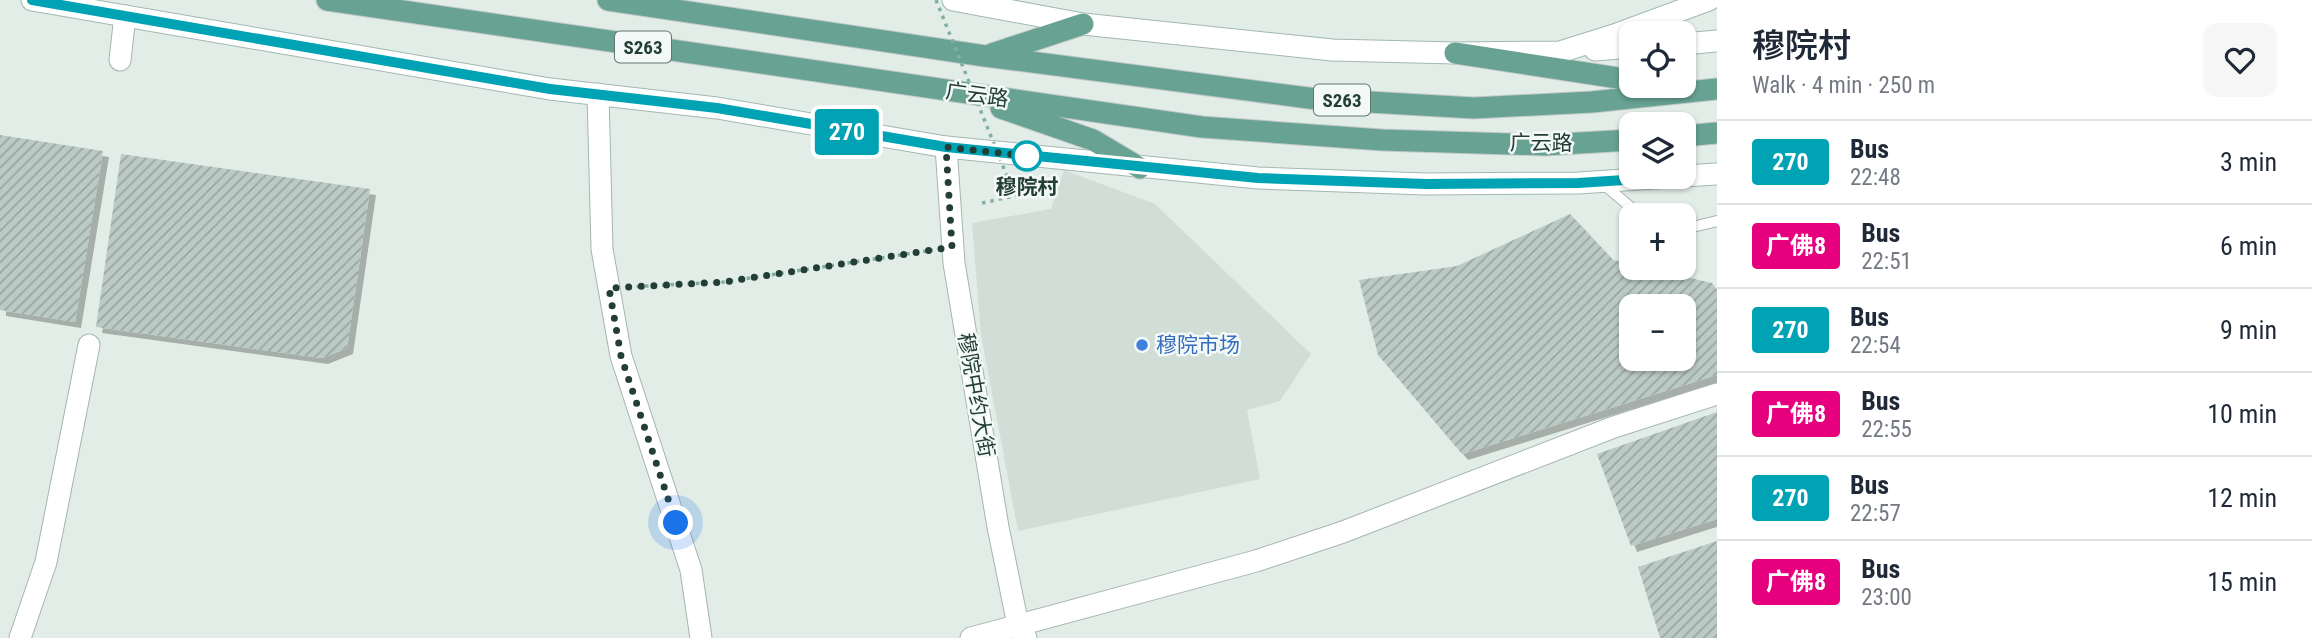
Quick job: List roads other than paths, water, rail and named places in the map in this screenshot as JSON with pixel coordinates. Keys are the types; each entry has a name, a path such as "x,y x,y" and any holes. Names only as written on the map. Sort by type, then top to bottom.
{"main road":[{"name":"广云路","path":"32,0 550,89 717,108 946,147 1258,178 1426,184 1619,180"},
{"name":"广云路","path":"327,0 1202,127 1382,140 1545,145 1619,142"},
{"name":"广云路","path":"608,0 985,56 1316,99 1474,107 1592,102 1709,90"},
{"path":"953,0 1083,24 1332,51 1560,52 1619,48"},
{"path":"1560,52 1709,0"},
{"path":"120,60 125,16"},
{"path":"985,56 1083,24"},
{"path":"1696,43 1717,41"},
{"path":"1455,53 1619,78"},
{"path":"960,93 1093,140 1140,168"},
{"path":"598,94 602,249 621,356 691,570 701,638"},
{"path":"1696,135 1717,133"},
{"name":"穆院中约大街","path":"946,147 952,247 998,527 1022,632"},
{"path":"1696,175 1717,174"},
{"path":"20,638 46,562 89,345"},
{"path":"971,638 1022,632 1268,557 1343,532 1614,427 1717,394"}],"lane":[{"path":"1600,181 1626,203"},
{"path":"1696,226 1717,221"}],"place":[{"name":"穆院村","path":"1027,156"},
{"name":"穆院市场","path":"1142,345"}]}
